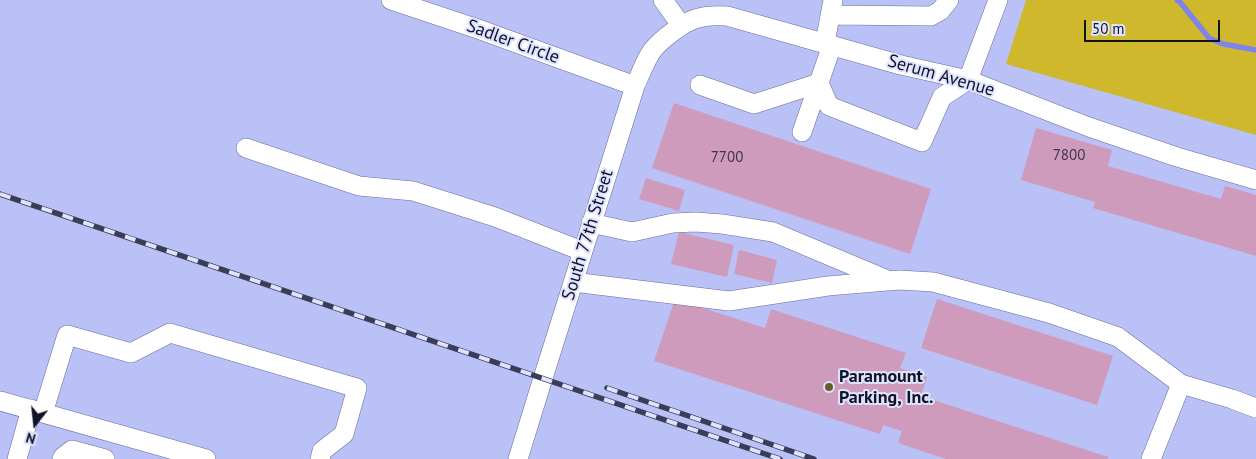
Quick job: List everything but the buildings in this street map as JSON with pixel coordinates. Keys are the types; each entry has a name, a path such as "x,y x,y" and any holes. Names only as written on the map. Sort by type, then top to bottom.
{"street":[{"name":"Sadler Circle","path":"391,0 478,29 635,86"},
{"path":"662,0 681,25"},
{"path":"802,132 820,82 828,44 832,7 931,16 940,11 949,0"},
{"path":"820,82 829,106 922,142 942,98 968,80 998,0"},
{"name":"Serum Avenue","path":"681,25 696,18 712,15 727,16 901,65 968,80 1089,127 1177,157 1256,180"},
{"name":"South 77th Street","path":"518,459 635,86 650,54 656,46 681,25"},
{"path":"700,86 754,104 820,82"},
{"path":"246,148 359,186 413,191 495,217 582,251"},
{"path":"591,223 632,232 673,223 696,222 772,232 889,281"},
{"path":"573,282 729,300 828,286 899,280 932,282 1049,313 1118,337 1181,384 1256,408"},
{"path":"17,459 67,335 130,352 170,332 357,388 344,434 322,451 320,459"},
{"path":"1150,459 1181,384"},
{"path":"0,401 206,459"},
{"path":"62,459 72,450 106,459 115,433"}],"shaded area":[{"path":"1026,0 1256,0 1256,135 1006,64"}],"waterway":[{"path":"1177,0 1209,38 1223,44 1256,50"}],"railway":[{"path":"0,194 780,459"},
{"path":"607,388 814,459"}],"place":[{"name":"Paramount Parking, Inc.","path":"829,387"}]}
